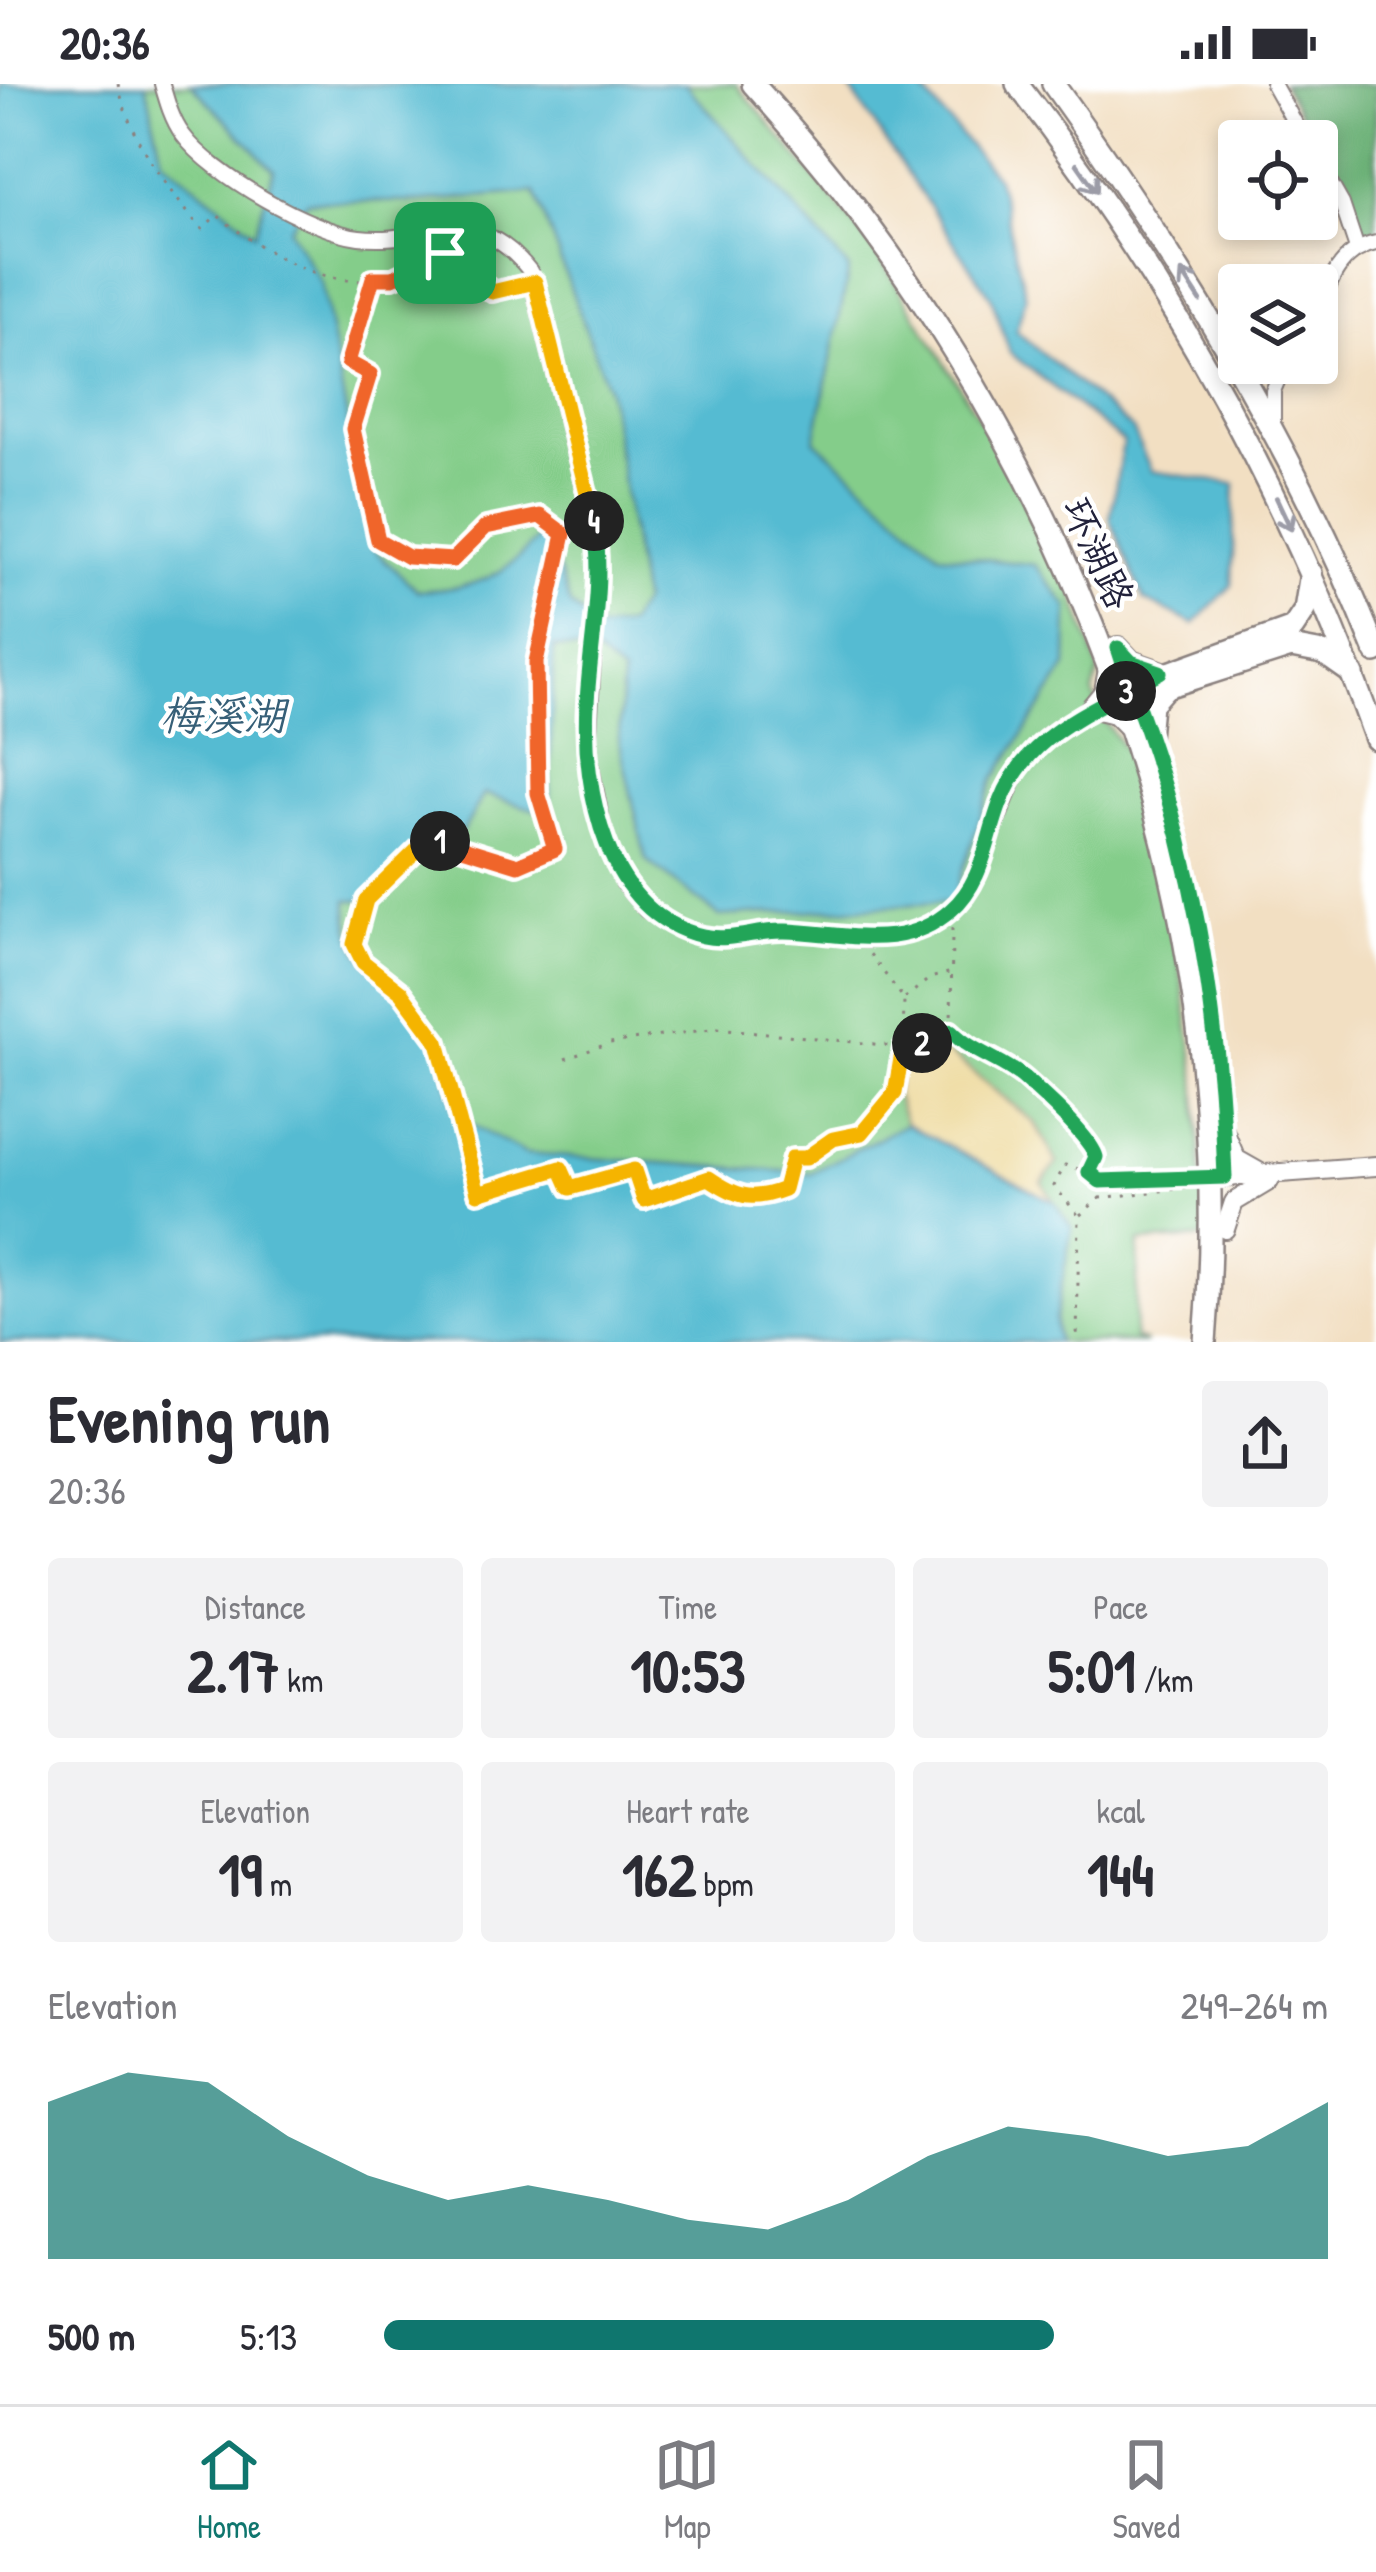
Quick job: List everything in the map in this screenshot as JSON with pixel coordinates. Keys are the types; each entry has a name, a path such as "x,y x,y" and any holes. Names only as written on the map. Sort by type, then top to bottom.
{"main road":[{"name":"环湖路","path":"753,84 834,178 926,309 1038,506 1113,652"},
{"name":"环湖路","path":"771,84 888,228 964,346 1065,529 1128,691 1197,923 1222,1126 1205,1342"},
{"path":"1017,84 1139,257 1237,422 1311,573 1376,739"},
{"path":"1053,84 1218,328"},
{"path":"1250,384 1376,652"},
{"path":"1141,738 1163,680 1293,628 1305,610 1311,573"},
{"path":"1128,691 1291,647 1323,653 1353,674"},
{"path":"1113,652 1163,680"},
{"name":"环湖路","path":"1141,738 1180,905 1198,1012 1225,1229 1218,1342"}],"street":[{"path":"161,84 169,110 192,146 302,218 358,237 475,230 503,242 535,282 595,525 597,620 588,751 604,833 624,884 646,910 706,937 777,931 855,939 898,936 940,918 967,894 981,868 999,805 1019,768 1048,735 1128,691"},
{"path":"1273,84 1293,120"},
{"path":"1338,197 1357,249"},
{"path":"1338,268 1357,249 1376,242"},
{"path":"1273,431 1276,384"},
{"path":"1090,708 1104,691 1113,652"},
{"path":"1090,708 1114,714 1141,738"},
{"path":"1222,1126 1236,1159 1269,1177"},
{"path":"1218,1180 1376,1170"},
{"path":"1225,1229 1234,1202 1269,1177"}],"path":[{"path":"118,84 125,118 168,190 202,229 217,215 252,243 317,277 393,278 445,253 466,264 492,292 535,282"},
{"path":"373,278 348,362 370,374 353,429 378,540 408,557 453,560 486,527 540,516 564,534 536,662 536,777 555,849 518,865 427,840 366,900 354,944 363,962 401,992 438,1042 478,1193 561,1168 570,1188 634,1170 644,1200 709,1178 739,1198 762,1198 784,1189 792,1158 806,1158 833,1139 862,1133 895,1093 904,999 855,939"},
{"path":"940,918 956,939 947,1017 951,1031 964,1046 1024,1078 1091,1142 1096,1157 1089,1172"},
{"path":"904,999 929,978 952,972"},
{"path":"565,1058 610,1043 718,1028 903,1047 951,1031"},
{"path":"1076,1342 1079,1216 1054,1186 1064,1165 1089,1172 1100,1181 1218,1180"},
{"path":"1079,1216 1100,1198 1218,1180"},
{"path":"1100,1181 1100,1198"}],"green space":[{"name":"梅溪湖","path":"0,84 736,84 873,247 991,437 1073,593 1099,670 1093,693 1102,718 1131,758 1169,892 1196,1073 1204,1238 1139,1242 1134,1338 1146,1342 0,1342"},
{"path":"1282,84 1376,84 1376,237 1355,228 1338,182 1338,120 1303,120"}],"sand":[{"path":"933,1040 1035,1123 1057,1163 1042,1182 1054,1202 906,1124 895,1093 903,1047"}],"water":[{"name":"梅溪湖","path":"0,84 146,84 162,159 255,233 274,170 191,84 685,84 849,269 815,440 940,554 1035,565 1068,607 1067,667 993,781 952,902 719,916 646,860 619,740 622,675 594,652 554,647 549,814 484,794 463,831 427,840 366,900 348,900 350,925 368,962 427,1022 438,1043 455,1116 526,1154 811,1173 906,1124 1054,1202 1072,1228 1055,1320 1057,1342 0,1342","holes":["535,192 608,389 642,602 628,625 600,630 570,605 545,530 503,570 489,577 458,587 418,591 372,548 321,283 289,229 307,201 417,202"]},
{"path":"847,84 917,84 997,178 1026,296 1016,331 1133,430 1151,471 1235,484 1232,585 1194,624 1144,600 1110,519 1123,442 1010,353 991,297"}],"route":[{"path":"445,253 393,278 373,278 348,362 370,374 353,429 378,540 408,557 453,560 486,527 540,516 564,534 536,662 540,711 536,777 555,849 518,865 446,841 427,840 366,900 354,944 363,962 401,992 438,1042 478,1193 561,1168 570,1188 634,1170 644,1200 709,1178 739,1198 762,1198 784,1189 792,1158 806,1158 833,1139 862,1133 895,1093 903,1047 951,1031 964,1046 1024,1078 1091,1142 1096,1157 1089,1172 1100,1181 1225,1177 1204,959 1180,848 1131,688 1160,672 1140,668 1118,648 1131,688 1069,718 1019,768 999,805 981,868 967,894 932,924 868,940 777,931 706,937 663,921 646,910 624,884 604,833 586,726 600,578 595,525 537,288 535,282 492,292 466,264 445,253"}]}
